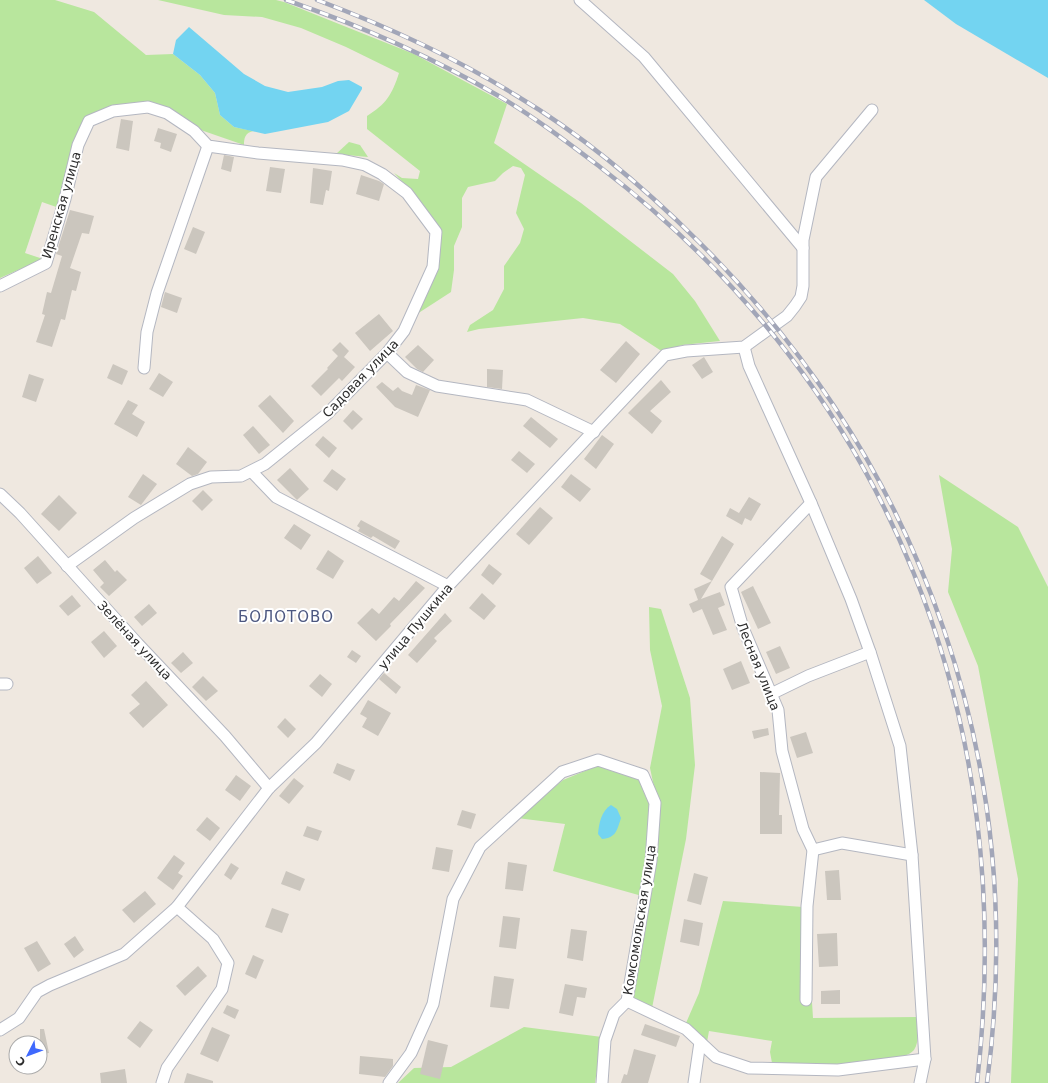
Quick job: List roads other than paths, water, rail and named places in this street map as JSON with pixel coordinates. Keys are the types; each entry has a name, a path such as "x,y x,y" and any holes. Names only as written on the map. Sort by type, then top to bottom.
{"street":[{"path":"580,0 644,57 803,248"},
{"name":"Иренская улица","path":"0,286 46,263 65,199 78,145 89,121 113,111 148,106 167,113 194,131 208,146"},
{"path":"872,110 816,177 803,248 803,286 796,306 787,316 744,347 749,366 811,503 870,652 900,746 912,855 925,1059 920,1083"},
{"path":"144,368 147,332 156,292 208,146"},
{"name":"Садовая улица","path":"67,566 134,518 190,484 210,477 241,476 252,472 265,464 327,414 386,353 404,331 433,267 436,232 407,193 382,174 365,165 342,160 258,153 208,146"},
{"name":"улица Пушкина","path":"0,1030 19,1018 38,992 50,985 124,954 177,907 269,788 316,743 448,586 665,355 686,351 744,347"},
{"path":"386,353 407,372 437,386 527,400 594,432"},
{"path":"252,472 276,497 448,586"},
{"name":"Зелёная улица","path":"0,494 20,513 67,566 226,736 269,788"},
{"name":"Лесная улица","path":"811,503 731,587 742,628 778,710 782,751 803,830 813,850"},
{"path":"771,694 808,676 870,652"},
{"name":"Комсомольская улица","path":"389,1083 411,1053 433,1004 453,899 480,847 562,772 598,760 642,775 655,803 651,861 627,1001 614,1014 605,1040 602,1083"},
{"path":"806,1000 807,906 813,850 842,842 912,855"},
{"path":"162,1083 167,1068 222,989 228,963 213,939 177,907"},
{"path":"627,1001 686,1029 716,1056 749,1068 838,1070 925,1059"},
{"path":"694,1083 700,1042"}],"water":[{"path":"924,0 1048,0 1048,78 956,24"},
{"path":"189,27 244,74 265,86 288,92 322,87 338,81 349,80 362,87 362,89 349,111 328,122 265,134 234,127 220,115 215,93 200,75 173,54 176,40"},
{"path":"611,805 617,809 621,818 615,833 610,837 602,839 598,834 600,822 603,814"}],"railway":[{"path":"286,0 394,42 446,67 497,95 524,112 600,167 702,256 788,354 859,460 914,573 953,693 977,819 985,949 977,1083"},
{"path":"317,0 368,20 469,68 542,112 566,128 613,164 658,202 700,243 779,330 846,424 901,524 944,629 974,738 992,850 996,966 987,1083"}],"district":[{"name":"БОЛОТОВО","path":"286,617"}]}
